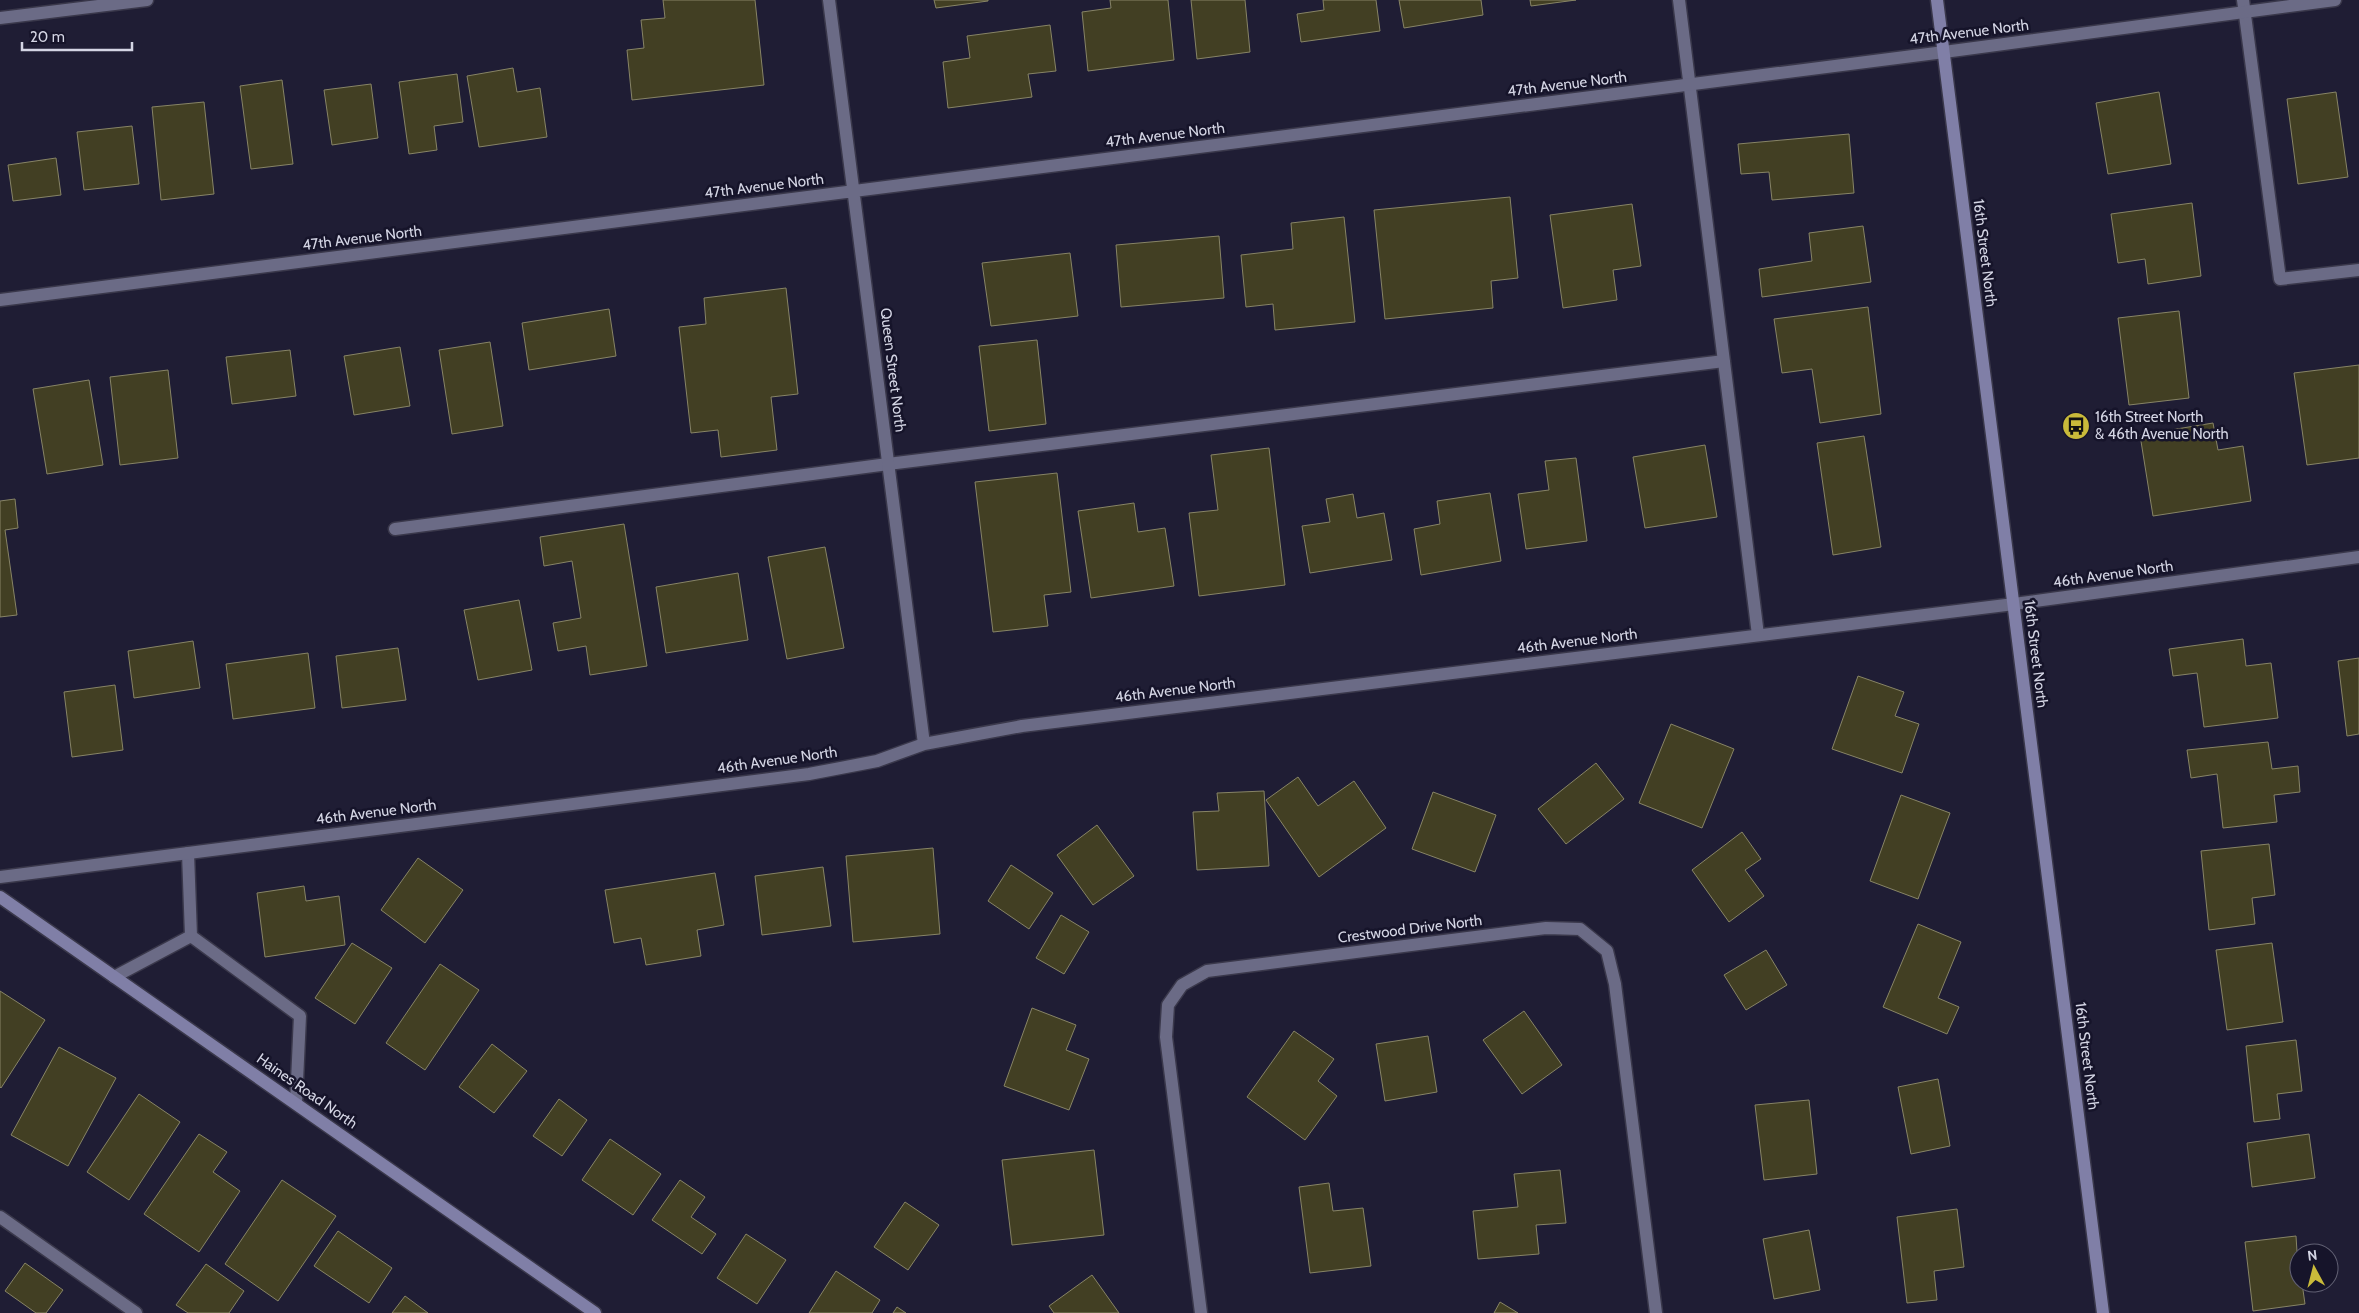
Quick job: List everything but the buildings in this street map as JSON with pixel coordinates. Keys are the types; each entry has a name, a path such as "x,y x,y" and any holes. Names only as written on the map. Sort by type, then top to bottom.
{"street":[{"path":"0,18 147,0"},
{"name":"Queen Street North","path":"829,0 924,744"},
{"path":"1679,0 1758,635"},
{"name":"16th Street North","path":"1937,0 2103,1313"},
{"name":"47th Avenue North","path":"0,300 1944,52 2244,6 2335,0"},
{"path":"2244,6 2280,280 2359,270"},
{"path":"395,529 888,464 1724,361"},
{"name":"46th Avenue North","path":"0,877 809,774 877,761 924,744 1022,726 2014,604 2359,557"},
{"path":"188,852 191,936"},
{"name":"Haines Road North","path":"0,897 595,1313"},
{"name":"Crestwood Drive North","path":"1201,1313 1166,1037 1168,1005 1182,985 1207,971 1546,928 1580,930 1607,951 1616,984 1656,1313"},
{"path":"114,977 191,936"},
{"path":"191,936 300,1016 296,1103"},
{"path":"0,1217 136,1313"}],"place":[{"name":"16th Street North & 46th Avenue North","path":"2076,426"}]}
